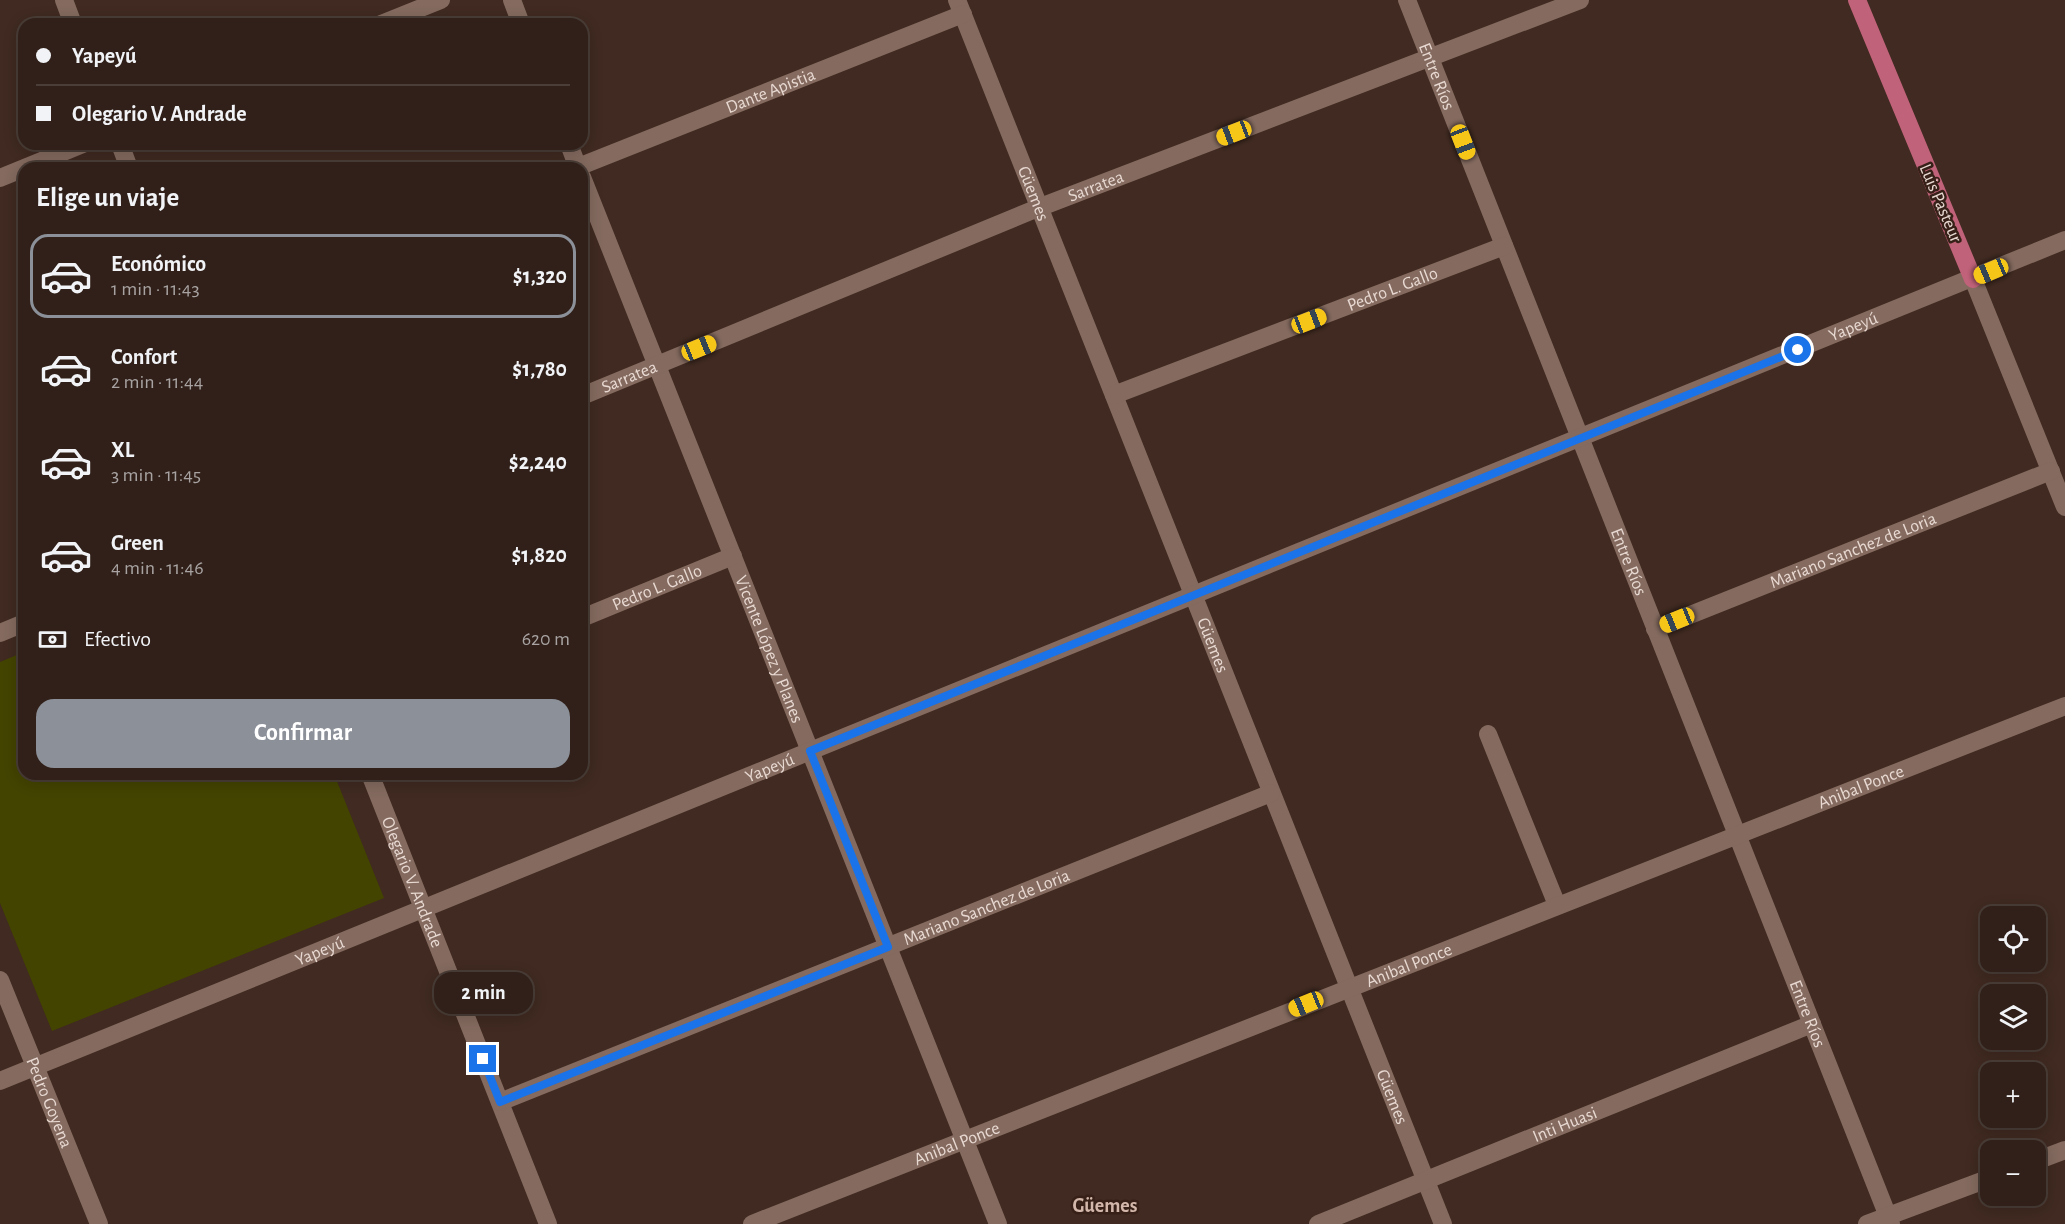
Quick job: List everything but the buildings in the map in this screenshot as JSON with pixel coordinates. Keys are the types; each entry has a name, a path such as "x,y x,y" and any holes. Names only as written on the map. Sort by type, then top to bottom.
{"main road":[{"name":"Luis Pasteur","path":"1857,0 1973,279"}],"street":[{"path":"64,0 71,18"},
{"path":"396,18 441,0"},
{"path":"512,0 520,18"},
{"name":"Entre Ríos","path":"1407,0 1889,1220"},
{"name":"Sarratea","path":"588,394 1038,208 1580,0"},
{"name":"Dante Apistia","path":"588,167 960,7"},
{"name":"Güemes","path":"960,7 1443,1224"},
{"path":"39,162 68,150"},
{"path":"0,178 18,171"},
{"name":"Vicente López y Planes","path":"588,193 998,1224"},
{"name":"Yapeyú","path":"0,1081 2065,240"},
{"name":"Pedro L. Gallo","path":"1114,395 1504,246"},
{"name":"Luis Pasteur","path":"1973,279 2065,507"},
{"name":"Mariano Sanchez de Loria","path":"1655,629 2051,471"},
{"name":"Pedro L. Gallo","path":"588,616 733,556"},
{"path":"0,633 18,626"},
{"name":"Anibal Ponce","path":"752,1224 2065,706"},
{"path":"1488,734 1557,905"},
{"name":"Olegario V. Andrade","path":"372,780 548,1224"},
{"name":"Mariano Sanchez de Loria","path":"500,1102 1271,793"},
{"name":"Pedro Goyena","path":"0,980 99,1224"},
{"name":"Inti Huasi","path":"1318,1224 1812,1024"},
{"path":"2046,1157 2065,1150"},
{"path":"1867,1224 1889,1220 1980,1182"}],"shaded area":[{"path":"18,654 18,780 336,780 384,898 52,1031 0,903 0,662"}],"district":[{"name":"Güemes","path":"1105,1205"}],"route":[{"path":"483,1059 500,1102 888,947 810,751 1798,350"}]}
